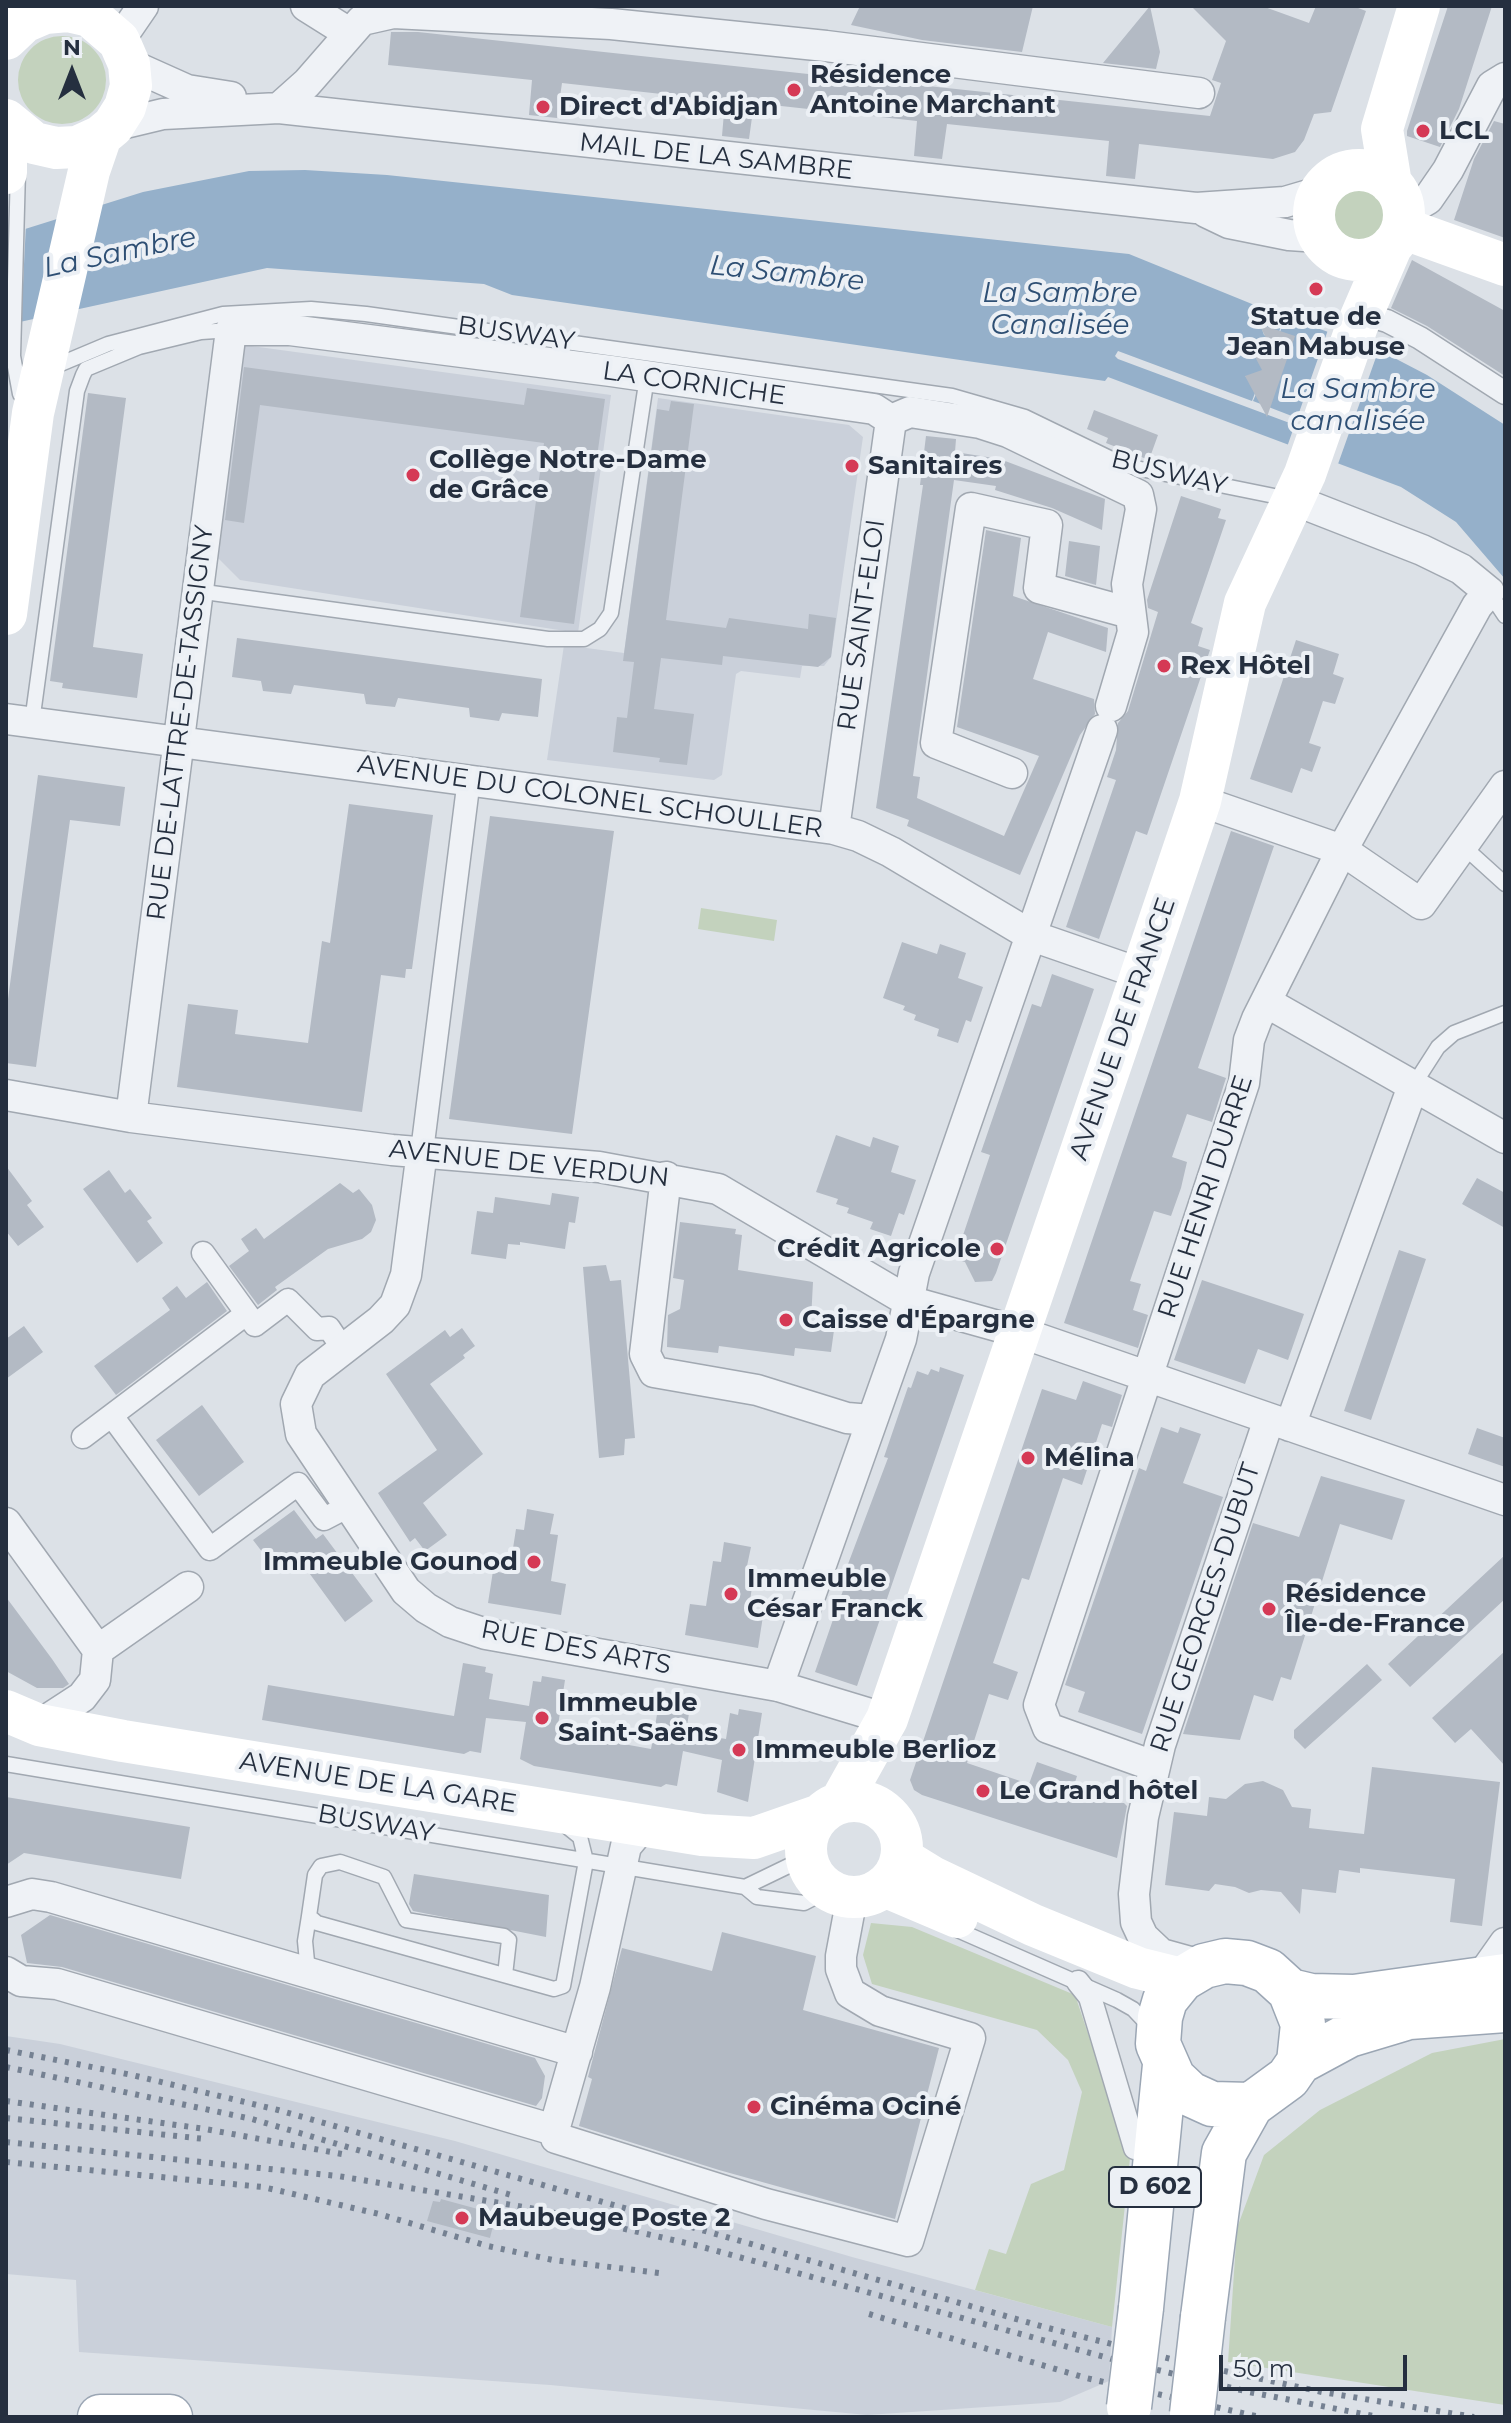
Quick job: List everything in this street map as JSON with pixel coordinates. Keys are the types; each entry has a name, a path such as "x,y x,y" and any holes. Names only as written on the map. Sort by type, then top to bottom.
{"main road":[{"path":"1358,324 1314,207 1365,124 1408,6"},
{"path":"1327,245 1365,259 1397,217 1382,129 1419,6"},
{"path":"6,614 33,413 33,364 88,153 125,107 131,86 114,32 68,11 45,13 12,28"},
{"path":"10,157 56,148 88,153"},
{"path":"1330,183 1367,171 1397,217 1505,265"},
{"name":"AVENUE DE FRANCE","path":"884,1725 1200,801 1245,603 1301,482 1397,217"},
{"name":"AVENUE DE LA GARE","path":"23,1718 642,1827 729,1838 754,1838 867,1868 932,1877 1033,1925 1138,1968 1184,1973"},
{"path":"884,1725 806,1842 1115,1985 1161,2039"},
{"path":"867,1868 884,1725"},
{"path":"830,1809 867,1803 867,1868"},
{"name":"AVENUE DE LA GARE","path":"754,1838 830,1809"},
{"path":"1299,2062 1303,2024 1290,1991 1268,1971 1247,1963 1225,1961 1184,1973 1165,2000 1161,2039 1173,2078 1190,2094 1212,2104 1251,2105 1288,2078 1299,2062 1349,2035 1409,2017 1499,1976"},
{"path":"1290,1991 1311,1996 1354,1997 1499,1976"},
{"name":"D 602","path":"1128,2412 1141,2308 1161,2039"},
{"name":"D 602","path":"1192,2416 1224,2153 1251,2105"},
{"path":"100,2417 170,2417"}],"street":[{"path":"143,6 114,32 187,90 279,108 307,83 362,20 393,13 611,24 826,46 1199,93"},
{"path":"306,6 349,33"},
{"path":"1397,217 1428,199 1448,170 1492,86 1505,78"},
{"name":"MAIL DE LA SAMBRE","path":"88,153 163,114 279,108 1196,208 1285,202 1330,183"},
{"path":"1196,208 1229,223 1327,245"},
{"path":"1358,324 1420,338 1505,393"},
{"name":"LA CORNICHE","path":"231,330 290,330 647,377 874,409 891,420 910,412 980,423 1008,432 1138,495 1141,509 1127,584 1130,613"},
{"name":"RUE DE-LATTRE-DE-TASSIGNY","path":"131,1117 231,330"},
{"name":"RUE SAINT-ELOI","path":"834,829 891,420"},
{"path":"1301,482 1347,519 1461,569 1497,604"},
{"path":"778,1686 901,1339 914,1273 1107,718 1133,632 1130,613 1039,588 1047,525 971,508 936,743 1012,773"},
{"name":"RUE HENRI DURRE","path":"1154,1766 1048,1728 1039,1705 1244,1083 1249,1040 1342,850 1477,606 1497,604"},
{"name":"AVENUE DU COLONEL SCHOULLER","path":"19,720 469,779 711,815 834,829 858,836 891,852 1032,936 1142,974"},
{"path":"422,1151 469,779"},
{"path":"1200,801 1342,850 1421,904 1505,786"},
{"path":"1266,1002 1505,1138"},
{"name":"RUE GEORGES-DUBUT","path":"1184,1973 1143,1937 1136,1922 1134,1894 1143,1817 1154,1766 1279,1423 1413,1086"},
{"name":"AVENUE DE VERDUN","path":"6,1095 131,1117 422,1151 599,1167 718,1189 908,1301 1019,1332 1505,1500"},
{"name":"RUE DES ARTS","path":"422,1151 401,1292 390,1312 310,1375 296,1404 301,1434 406,1591 450,1622 486,1634 778,1686 884,1725"},
{"path":"666,1177 647,1320 645,1354 648,1365 663,1375 757,1390 847,1418 871,1420"},
{"path":"203,1253 255,1325 288,1300 317,1329 329,1328 343,1349"},
{"path":"83,1437 246,1314"},
{"path":"112,1416 210,1549 298,1484 324,1519 347,1507"},
{"path":"6,1523 98,1650 95,1680 82,1697 23,1718"},
{"path":"98,1650 188,1587"},
{"path":"642,1827 626,1846 593,1995 554,2130 556,2138 766,2204 908,2241 970,2038 880,2011 850,1993 841,1969 841,1956 867,1868"},
{"path":"6,1902 32,1894 51,1897 577,2052"},
{"path":"6,1972 21,1981 57,1984 554,2130"},
{"path":"1078,1982 1090,1997 1135,2148"}],"lane":[{"path":"10,157 33,364 15,425"},
{"name":"BUSWAY","path":"33,364 223,314 311,309 366,314 974,400 1025,417 1126,466 1301,482"},
{"path":"19,720 77,391 86,369 139,347 201,332 231,330"},
{"path":"197,591 548,639 584,639 600,629 611,613 647,377"},
{"path":"1463,846 1505,884"},
{"path":"1413,1086 1438,1047 1454,1033 1505,1013"},
{"name":"BUSWAY","path":"6,1764 745,1887 757,1897 804,1903 867,1868"},
{"path":"525,1807 572,1828 580,1837 586,1861 563,1986"},
{"path":"308,1972 305,1941 315,1875 321,1866 340,1862 384,1877 406,1920 504,1936 509,1940 505,1975"},
{"path":"867,1868 1133,2009 1161,2039"},
{"path":"745,1887 867,1868 1021,1902"},
{"path":"309,1916 317,1923 554,1989 563,1986 593,1995"},
{"path":"1077,1926 1184,1973"}],"shaded area":[{"name":"Collège Notre-Dame de Grâce","path":"244,345 611,395 578,633 240,580 215,555"},
{"path":"658,398 849,425 863,437 831,657 824,666 802,666 800,678 741,671 736,674 722,775 714,780 547,760 564,645 624,653"},
{"path":"6,2036 60,2044 455,2141 852,2257 1112,2327 1109,2381 1060,2402 867,2415 550,2385 79,2352 76,2280 6,2274"}],"green space":[{"path":"62,36 79,40 93,49 102,63 106,80 102,97 93,111 79,120 62,124 45,120 31,111 22,97 18,80 22,63 31,49 45,40"},
{"path":"1357,184 1369,186 1378,193 1385,202 1385,226 1378,235 1369,242 1357,244 1345,242 1336,235 1329,226 1327,214 1329,202 1336,193 1345,186"},
{"path":"701,908 777,920 774,941 698,929"},
{"path":"871,1923 912,1927 1075,1995 1130,2158 1112,2327 975,2290 989,2249 1006,2254 1031,2184 1064,2170 1082,2092 1068,2060 1037,2030 872,1984 863,1955"},
{"path":"1505,2039 1505,2405 1228,2362 1237,2228 1264,2155 1320,2110 1432,2053"}],"water":[{"name":"La Sambre Canalisée","path":"305,170 387,175 1129,254 1284,317 1279,332 1262,329 1264,335 1276,339 1270,354 1254,353 1256,358 1267,362 1261,377 1245,376 1258,385 1252,401 1118,351 1115,356 1118,359 1295,425 1297,418 1253,401 1260,385 1292,344 1294,337 1280,332 1286,317 1379,350 1427,375 1505,425 1505,579 1456,522 1401,487 1108,377 1105,381 512,295 484,284 267,268 6,325 6,235 143,192 249,171"}],"pier":[{"path":"26,224 21,325 6,329 6,230"},
{"path":"1329,327 1380,346 1338,464 1287,447"}],"building":[{"path":"860,6 1033,6 1022,52 922,40 851,25"},
{"path":"1150,6 1160,52 1156,69 1103,63"},
{"name":"Résidence Antoine Marchant","path":"1191,6 1262,6 1309,23 1316,6 1353,6 1366,11 1331,112 1314,114 1304,140 1295,152 1273,159 1139,144 1135,179 1106,176 1109,141 947,124 942,159 914,156 917,121 754,103 749,139 722,136 725,101 562,83 557,118 529,115 532,80 388,65 391,32 418,32 864,80 865,73 910,78 909,84 1210,116 1221,83 1212,80 1226,41"},
{"path":"1448,6 1492,6 1459,109 1440,147 1407,136 1407,131"},
{"path":"1494,121 1505,124 1505,238 1454,220 1474,159"},
{"path":"1412,260 1505,311 1505,376 1427,326 1391,308"},
{"path":"1259,324 1295,336 1267,417 1245,376 1262,370 1253,353 1270,346"},
{"path":"244,367 524,405 527,388 605,399 574,624 520,617 544,443 260,405 244,523 225,520"},
{"path":"88,393 126,398 93,647 143,654 137,698 62,688 63,683 50,681"},
{"path":"671,401 694,404 666,620 726,628 729,618 808,629 809,614 836,618 831,657 818,667 723,656 722,665 661,658 654,709 694,714 687,765 613,752 617,717 627,718 634,662 623,661 657,409 669,411"},
{"path":"1094,410 1158,435 1149,460 1106,443 1108,438 1087,429"},
{"path":"926,436 956,439 955,452 1000,459 1105,499 1102,530 1052,508 995,490 996,486 954,480 913,776 920,777 917,798 1004,836 1039,756 957,727 986,530 1021,538 1013,596 1108,628 1106,652 1048,632 1033,679 1094,699 1095,714 1080,735 1020,875 907,826 909,820 876,808 923,485 920,485"},
{"path":"1181,496 1221,509 1218,518 1226,520 1191,623 1203,628 1198,646 1210,650 1147,835 1136,831 1099,939 1066,927 1116,780 1107,777 1116,750 1118,723 1128,711 1158,612 1148,608 1147,600"},
{"path":"1069,541 1100,546 1096,585 1065,576"},
{"path":"237,638 542,679 538,717 502,713 499,721 470,717 469,708 398,698 395,707 366,704 364,694 294,685 291,694 263,691 261,681 232,677"},
{"path":"1296,640 1339,654 1333,674 1344,678 1335,704 1323,701 1309,743 1321,747 1312,772 1301,768 1292,793 1250,779"},
{"path":"38,775 125,787 120,826 70,820 36,1067 6,1063 6,1014"},
{"path":"349,804 433,815 412,969 406,969 405,978 381,975 362,1112 177,1087 188,1004 238,1010 235,1034 308,1043 322,941 330,943"},
{"path":"490,816 614,831 572,1134 449,1119"},
{"path":"1231,831 1274,846 1198,1068 1226,1078 1212,1122 1187,1114 1172,1157 1187,1162 1181,1188 1171,1216 1154,1211 1130,1281 1141,1284 1133,1310 1148,1315 1138,1348 1064,1323"},
{"path":"902,942 937,954 940,944 966,953 958,978 983,987 971,1022 966,1020 958,1043 937,1036 939,1029 914,1020 916,1015 903,1010 905,1006 883,998"},
{"path":"1052,974 1094,989 996,1273 992,1281 975,1282 965,1262 955,1259 990,1155 981,1152 1032,1004 1041,1007"},
{"path":"836,1135 870,1147 873,1137 899,1146 891,1172 916,1180 904,1215 899,1213 891,1236 870,1229 873,1222 847,1213 849,1208 836,1204 838,1199 816,1192"},
{"path":"6,1166 32,1201 27,1205 44,1227 18,1246 6,1231"},
{"path":"109,1170 125,1193 130,1189 152,1218 147,1221 163,1243 137,1263 83,1189"},
{"path":"1477,1178 1505,1193 1505,1228 1462,1204"},
{"path":"340,1183 353,1193 359,1189 372,1205 376,1220 371,1232 362,1239 328,1249 275,1287 277,1290 258,1305 229,1266 249,1251 241,1239 256,1228 264,1239"},
{"path":"552,1193 579,1197 575,1223 569,1222 565,1249 520,1242 520,1245 508,1244 506,1259 471,1254 477,1211 493,1213 495,1197 550,1205"},
{"path":"680,1222 736,1229 735,1234 742,1235 738,1270 813,1282 811,1320 835,1323 831,1352 795,1348 794,1356 719,1346 718,1353 667,1347 668,1315 680,1309 684,1280 673,1278"},
{"path":"1399,1250 1426,1259 1371,1420 1344,1411"},
{"path":"606,1265 610,1281 621,1280 635,1438 625,1439 624,1455 599,1458 583,1267"},
{"path":"1202,1280 1304,1314 1288,1360 1258,1349 1245,1384 1174,1360"},
{"path":"207,1282 227,1311 116,1395 94,1366 170,1310 162,1298 177,1286 186,1298"},
{"path":"24,1326 43,1352 6,1379 6,1339"},
{"path":"462,1328 475,1346 463,1355 465,1358 430,1384 483,1454 423,1503 447,1535 425,1551 415,1538 410,1542 378,1493 437,1450 386,1374 445,1330 450,1337"},
{"path":"940,1367 964,1375 857,1686 815,1672 849,1573 845,1572 888,1458 884,1457 908,1387 911,1388 917,1371 928,1375 931,1369 939,1372"},
{"path":"1083,1381 1122,1395 1112,1427 1102,1424 1082,1485 1063,1478 1029,1580 1022,1578 993,1663 1018,1672 1008,1700 989,1694 967,1763 1029,1784 1037,1762 1077,1776 1072,1792 1106,1803 1124,1803 1127,1806 1117,1858 922,1795 914,1790 910,1780 1042,1389 1076,1400"},
{"path":"202,1405 244,1462 199,1496 156,1440"},
{"path":"1161,1427 1178,1433 1180,1427 1201,1434 1183,1483 1223,1497 1142,1734 1078,1712 1085,1692 1065,1685 1139,1468 1146,1471"},
{"path":"1477,1428 1505,1438 1505,1467 1468,1454"},
{"name":"Résidence Île-de-France","path":"1321,1476 1405,1500 1392,1540 1340,1524 1291,1680 1281,1677 1273,1701 1254,1695 1240,1740 1183,1734 1253,1523 1299,1537"},
{"name":"Immeuble Gounod","path":"527,1509 554,1514 550,1534 558,1535 551,1581 566,1584 561,1615 488,1603 493,1571 509,1574 516,1529 524,1530"},
{"path":"294,1510 316,1539 323,1534 373,1601 345,1622 296,1555 276,1570 253,1540"},
{"name":"Immeuble César Franck","path":"724,1542 751,1547 747,1566 755,1567 748,1614 763,1616 758,1648 685,1635 690,1604 706,1606 713,1561 721,1562"},
{"path":"1505,1555 1505,1599 1410,1687 1388,1664"},
{"path":"6,1597 69,1684 63,1688 37,1688 6,1671"},
{"path":"1505,1651 1505,1766 1471,1729 1455,1743 1432,1718"},
{"path":"463,1663 486,1667 485,1672 493,1674 489,1699 529,1706 533,1681 541,1682 542,1676 565,1680 557,1732 651,1749 652,1744 636,1740 639,1724 655,1727 660,1695 682,1700 681,1705 690,1707 686,1732 726,1739 730,1713 738,1715 739,1709 762,1713 748,1802 717,1792 722,1760 683,1751 677,1786 666,1784 661,1787 534,1766 520,1759 526,1722 486,1718 481,1753 470,1751 464,1754 262,1720 268,1685 454,1716"},
{"path":"1367,1664 1382,1680 1305,1749 1294,1738 1294,1730"},
{"path":"1372,1767 1500,1782 1482,1926 1450,1922 1455,1879 1360,1868 1360,1873 1339,1870 1336,1893 1302,1889 1300,1914 1281,1892 1261,1890 1249,1893 1215,1884 1209,1891 1165,1885 1174,1812 1207,1816 1209,1797 1226,1799 1245,1784 1263,1781 1283,1790 1292,1807 1311,1809 1309,1828 1364,1834"},
{"path":"6,1797 190,1827 181,1879 24,1853 6,1865"},
{"path":"414,1874 549,1895 546,1937 413,1911 409,1904"},
{"path":"50,1915 535,2058 545,2076 542,2098 536,2106 62,1967 27,1963 21,1935"},
{"name":"Cinéma Ociné","path":"722,1932 816,1956 803,2010 939,2048 895,2219 719,2170 579,2126 592,2079 588,2077 622,1948 712,1971"},
{"name":"Maubeuge Poste 2","path":"441,2199 496,2214 490,2238 427,2221 433,2201 440,2202"}],"railway":[{"path":"6,2050 132,2075 278,2110 1048,2328 1187,2363 1322,2392 1474,2417"},
{"path":"6,2067 252,2119 511,2195"},
{"path":"6,2101 205,2129 342,2154"},
{"path":"6,2118 205,2139"},
{"path":"6,2142 338,2176 542,2210 695,2245 1112,2359 1249,2392 1379,2417"},
{"path":"6,2162 263,2187 379,2214 488,2246 553,2260 659,2273"},
{"path":"869,2314 1086,2378 1260,2417"}],"place":[{"name":"Résidence Antoine Marchant","path":"794,90"},
{"name":"Direct d'Abidjan","path":"543,107"},
{"name":"LCL","path":"1423,131"},
{"name":"Statue de Jean Mabuse","path":"1316,289"},
{"name":"Sanitaires","path":"852,466"},
{"name":"Collège Notre-Dame de Grâce","path":"413,475"},
{"name":"Rex Hôtel","path":"1164,666"},
{"name":"Crédit Agricole","path":"997,1249"},
{"name":"Caisse d'Épargne","path":"786,1320"},
{"name":"Mélina","path":"1028,1458"},
{"name":"Immeuble Gounod","path":"534,1562"},
{"name":"Immeuble César Franck","path":"731,1594"},
{"name":"Résidence Île-de-France","path":"1269,1609"},
{"name":"Immeuble Saint-Saëns","path":"542,1718"},
{"name":"Immeuble Berlioz","path":"739,1750"},
{"name":"Le Grand hôtel","path":"983,1791"},
{"name":"Cinéma Ociné","path":"754,2107"},
{"name":"Maubeuge Poste 2","path":"462,2218"}],"water label":[{"name":"La Sambre","path":"120,253"},
{"name":"La Sambre","path":"787,274"},
{"name":"La Sambre canalisée","path":"1358,406"}]}
